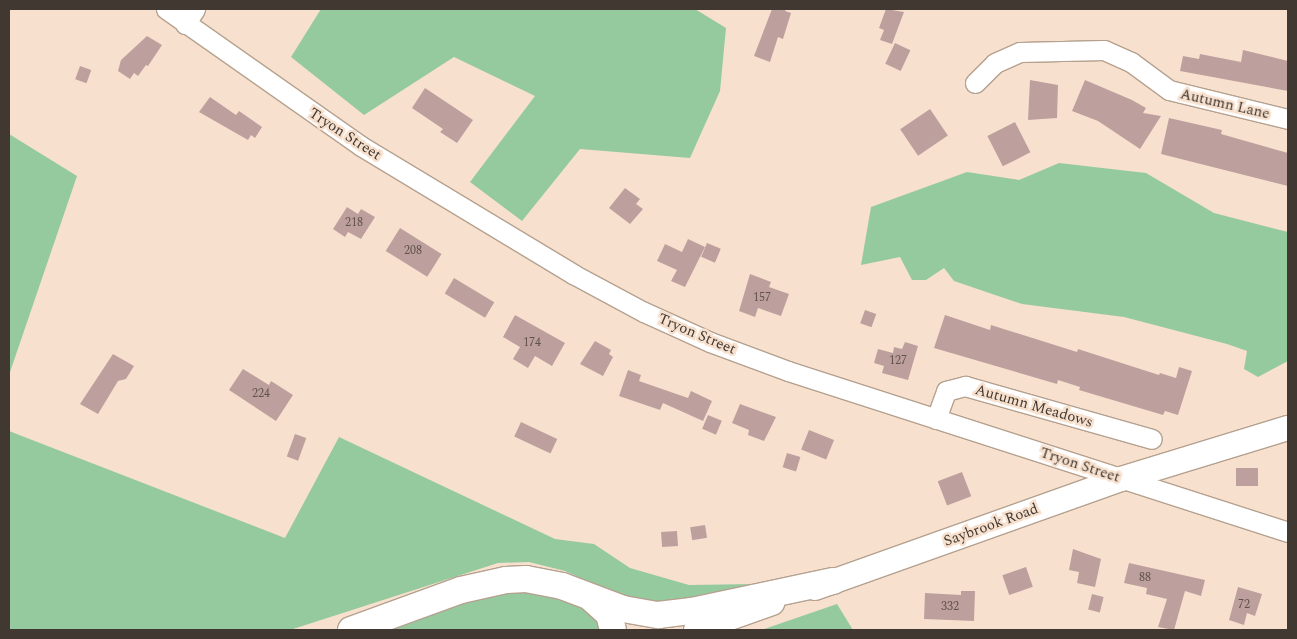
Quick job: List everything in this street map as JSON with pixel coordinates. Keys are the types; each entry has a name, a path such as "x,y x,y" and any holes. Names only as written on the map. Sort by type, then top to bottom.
{"highway":[{"path":"351,630 483,584 526,580 581,592 623,609 658,615 692,611 832,581"},
{"path":"581,592 602,606 609,614 613,630"}],"main road":[{"name":"Saybrook Road","path":"696,630 1121,479 1288,428"}],"street":[{"name":"Tryon Street","path":"166,9 190,16 361,146 573,274 644,312 710,342 783,369 1288,532"},
{"name":"Autumn Lane","path":"975,83 995,63 1020,52 1104,50 1131,62 1169,90 1288,119"},
{"name":"Autumn Meadows","path":"936,419 946,391 965,386 1152,439"}],"green space":[{"path":"321,9 695,9 726,28 720,91 690,158 580,149 522,221 470,182 535,96 454,57 364,115 291,57"},
{"path":"9,134 77,176 9,375"},
{"path":"1059,163 1146,173 1214,213 1288,232 1288,361 1258,377 1244,369 1247,351 1227,344 1124,317 1022,304 954,281 944,268 926,280 912,280 900,257 861,265 871,207 967,172 1019,180"},
{"path":"9,431 285,538 339,437 555,539 594,544 630,568 689,585 755,584 678,606 626,599 565,571 529,562 498,563 290,630 9,630"},
{"path":"512,589 564,597 598,615 603,630 383,630 480,596"},
{"path":"837,604 853,630 761,630"}],"building":[{"path":"772,9 786,9 785,11 791,13 783,39 778,37 770,62 754,56"},
{"path":"886,9 904,12 892,44 880,40 884,30 879,28"},
{"path":"147,36 162,45 148,66 146,65 138,76 134,73 130,79 118,71 121,60"},
{"path":"895,43 910,50 901,71 885,64"},
{"path":"1243,50 1288,61 1288,91 1180,71 1183,56 1199,59 1200,54 1241,62"},
{"path":"80,66 91,70 86,83 75,79"},
{"path":"1030,80 1058,85 1057,118 1028,120"},
{"path":"1085,80 1132,100 1146,108 1143,113 1161,116 1140,149 1098,121 1072,111"},
{"path":"425,88 473,120 457,143 440,132 443,129 412,108"},
{"path":"210,97 236,115 239,111 262,127 255,138 251,135 248,140 199,112"},
{"path":"930,109 948,136 918,156 900,129"},
{"path":"1169,118 1222,130 1221,134 1288,153 1288,186 1161,154"},
{"path":"1015,122 1030,152 1003,166 987,136"},
{"path":"625,188 640,199 636,204 643,209 630,224 609,208"},
{"path":"347,207 358,214 361,209 375,217 361,239 348,232 345,237 333,229"},
{"path":"400,228 442,254 427,277 386,251"},
{"path":"688,239 705,247 685,287 671,281 677,270 657,261 665,244 682,252"},
{"path":"707,243 721,249 715,263 701,257"},
{"path":"750,274 771,282 769,287 789,294 781,316 758,308 755,317 739,311"},
{"path":"454,278 494,302 485,318 445,293"},
{"path":"865,310 876,314 871,327 860,323"},
{"path":"515,315 565,343 552,366 535,356 528,368 513,359 520,347 503,337"},
{"path":"945,315 990,330 991,325 1077,352 1078,349 1159,375 1160,373 1176,378 1179,367 1192,371 1178,415 1165,411 1163,415 1079,390 1080,387 1058,380 1057,384 934,348"},
{"path":"595,341 611,350 609,354 613,357 603,376 580,364"},
{"path":"905,342 918,346 908,380 882,373 884,366 874,363 878,349 893,353 894,347 902,349"},
{"path":"113,354 134,366 126,379 118,381 98,414 80,404"},
{"path":"243,369 269,385 271,381 293,395 276,421 229,390"},
{"path":"628,370 641,375 639,381 688,398 691,391 712,401 703,421 663,403 660,410 619,396"},
{"path":"740,404 776,417 764,441 748,435 749,430 732,423"},
{"path":"708,415 722,421 716,435 702,429"},
{"path":"521,422 557,439 550,453 514,437"},
{"path":"809,430 834,440 826,460 801,449"},
{"path":"295,434 306,438 298,461 287,457"},
{"path":"787,453 800,457 796,471 783,467"},
{"path":"1236,468 1258,468 1258,486 1236,486"},
{"path":"962,472 971,496 947,506 938,481"},
{"path":"705,525 707,538 692,540 690,527"},
{"path":"677,531 678,546 662,547 661,532"},
{"path":"1073,549 1101,559 1095,587 1077,583 1079,572 1069,570"},
{"path":"1129,563 1205,580 1201,596 1185,591 1174,630 1158,627 1167,599 1146,594 1147,588 1124,583"},
{"path":"1026,567 1033,587 1009,595 1002,575"},
{"path":"1238,587 1262,594 1255,616 1247,613 1244,625 1229,620"},
{"path":"961,591 975,591 974,621 924,619 925,593 961,595"},
{"path":"1092,594 1104,597 1100,612 1088,610"}]}
